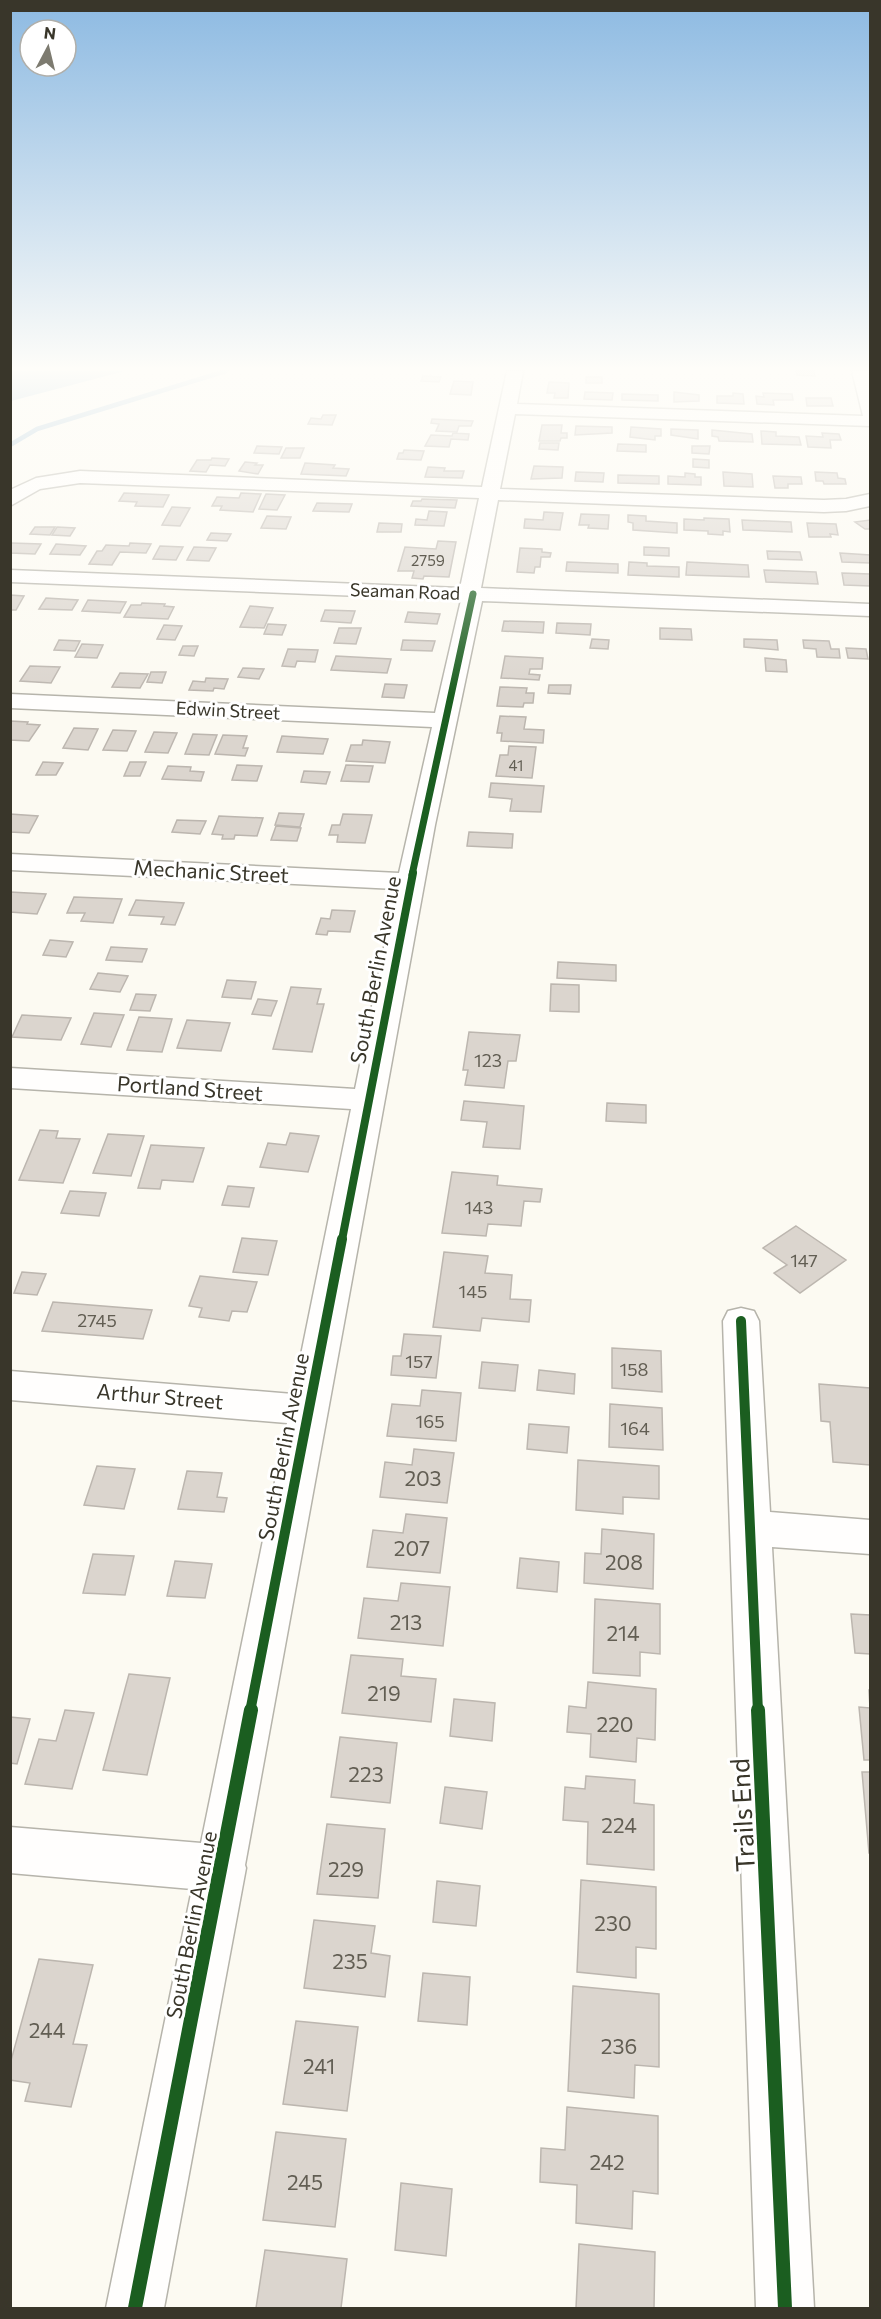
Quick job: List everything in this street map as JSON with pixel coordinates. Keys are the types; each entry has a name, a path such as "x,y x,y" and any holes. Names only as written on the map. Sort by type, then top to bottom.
{"street":[{"path":"10,500 22,490 43,482 70,479"},
{"path":"147,479 824,506 846,505 870,500"},
{"name":"South Berlin Avenue","path":"135,2308 222,1868 411,882 494,479"},
{"name":"Seaman Road","path":"10,576 870,610"},
{"name":"Edwin Street","path":"10,701 445,721"},
{"name":"Mechanic Street","path":"10,862 411,882"},
{"name":"Portland Street","path":"10,1078 370,1100"},
{"name":"Trails End","path":"741,1321 786,2308"},
{"name":"Arthur Street","path":"10,1385 310,1410"},
{"path":"751,1528 870,1537"},
{"path":"10,1850 222,1868"}],"building":[{"path":"575,479 603,479 603,482"},
{"path":"618,479 659,479 659,484 618,483"},
{"path":"668,479 701,479 701,485 668,484"},
{"path":"724,479 752,479 753,487 724,486"},
{"path":"774,479 801,479 802,484 788,484 788,488 775,488"},
{"path":"845,479 846,484 824,484 823,481 816,481"},
{"path":"124,493 169,495 163,507 135,506 137,502 119,501"},
{"path":"241,493 261,494 253,512 220,510 222,506 212,506 217,497 239,498"},
{"path":"266,494 285,495 277,510 259,509"},
{"path":"457,500 455,508 411,506 413,501"},
{"path":"317,503 352,504 349,512 313,511"},
{"path":"172,507 190,508 180,526 162,525"},
{"path":"429,511 447,512 444,526 415,525 416,519 427,520"},
{"path":"544,512 563,513 560,530 524,528 525,519 543,520"},
{"path":"581,514 609,515 608,529 579,525"},
{"path":"628,515 646,516 646,521 677,523 677,533 633,530 633,523 628,522"},
{"path":"267,516 291,517 286,529 261,528"},
{"path":"704,518 729,519 730,532 723,531 723,535 708,534 708,531 684,530 684,519 704,520"},
{"path":"742,520 791,522 792,532 743,530"},
{"path":"870,520 870,529 865,529 855,522"},
{"path":"379,523 402,524 401,532 377,532"},
{"path":"807,523 836,524 838,535 809,537"},
{"path":"35,527 55,527 50,535 30,534"},
{"path":"57,527 75,528 70,536 52,535"},
{"path":"211,533 231,534 227,541 207,540"},
{"path":"438,541 456,542 449,577 412,578 414,571 398,571 405,547 436,549"},
{"path":"10,543 41,544 35,554 10,553"},
{"path":"130,543 151,544 146,553 120,552 112,565 89,564 97,551 102,551 106,545 129,546"},
{"path":"56,544 86,546 80,555 50,554"},
{"path":"160,546 183,547 176,560 153,559"},
{"path":"194,547 216,548 209,561 187,560"},
{"path":"644,547 669,548 669,556 644,555"},
{"path":"520,548 542,549 542,552 551,553 550,557 541,557 540,567 535,567 534,573 517,572"},
{"path":"767,551 800,552 802,560 768,559"},
{"path":"840,553 870,555 870,563 842,562"},
{"path":"567,562 618,564 618,573 566,571"},
{"path":"629,562 647,563 647,566 679,567 679,577 628,575"},
{"path":"687,562 748,565 749,577 686,575"},
{"path":"764,570 816,572 818,584 766,582"},
{"path":"842,573 870,574 870,586 844,585"},
{"path":"10,595 24,596 16,610 10,610"},
{"path":"46,598 78,600 72,610 39,609"},
{"path":"88,600 126,602 120,613 82,611"},
{"path":"165,604 164,606 174,607 168,619 124,617 131,605"},
{"path":"250,606 273,608 264,628 240,627"},
{"path":"325,610 355,611 351,623 321,621"},
{"path":"408,612 440,614 437,624 405,622"},
{"path":"504,621 544,622 543,633 502,631"},
{"path":"557,623 591,624 590,635 556,633"},
{"path":"268,624 286,625 282,635 264,634"},
{"path":"164,625 182,626 175,640 157,639"},
{"path":"339,628 361,628 356,644 334,643"},
{"path":"660,628 691,629 692,640 660,639"},
{"path":"592,639 609,640 608,649 590,648"},
{"path":"744,639 777,640 778,650 744,647"},
{"path":"59,640 80,641 75,651 54,650"},
{"path":"403,640 435,641 432,651 401,650"},
{"path":"803,640 829,641 831,649 839,649 840,658 817,657 816,649 804,648"},
{"path":"82,644 103,645 97,658 75,657"},
{"path":"183,646 198,646 194,656 179,655"},
{"path":"846,648 866,649 868,659 848,658"},
{"path":"288,649 318,650 315,662 297,661 295,667 282,666"},
{"path":"336,656 391,659 387,673 331,670"},
{"path":"505,656 543,658 542,669 530,669 529,674 540,675 539,680 501,678"},
{"path":"765,658 786,660 787,672 766,671"},
{"path":"30,666 60,667 51,683 20,681"},
{"path":"243,668 264,669 259,679 238,677"},
{"path":"151,672 166,672 162,683 147,682"},
{"path":"120,673 148,674 140,688 112,687"},
{"path":"206,678 228,679 224,689 189,690 193,681 205,682"},
{"path":"385,684 407,685 404,698 382,697"},
{"path":"549,685 571,685 570,694 548,693"},
{"path":"500,687 527,688 526,693 534,693 533,703 524,703 523,707 497,706"},
{"path":"500,716 526,717 524,729 544,730 543,743 501,741 502,733 497,733"},
{"path":"10,721 40,725 29,741 10,740"},
{"path":"74,728 98,729 88,750 63,748"},
{"path":"113,730 136,731 127,751 103,750"},
{"path":"154,732 177,733 168,753 145,752"},
{"path":"193,734 217,735 209,755 185,754"},
{"path":"223,735 247,736 243,748 248,748 245,756 215,754"},
{"path":"282,736 328,739 323,754 277,752"},
{"path":"363,740 390,742 385,763 346,761 351,745 362,745"},
{"path":"509,746 536,747 532,778 496,776 500,755 508,755"},
{"path":"43,762 63,763 56,775 36,775"},
{"path":"130,762 146,762 140,776 124,776"},
{"path":"237,765 262,766 257,781 232,780"},
{"path":"346,765 373,766 369,782 341,781"},
{"path":"168,766 191,767 190,771 204,772 201,781 162,779"},
{"path":"304,771 330,772 326,784 301,782"},
{"path":"491,783 544,786 541,812 510,811 512,799 489,797"},
{"path":"279,813 304,814 300,827 275,825"},
{"path":"10,814 38,816 29,833 10,832"},
{"path":"343,814 372,815 365,843 337,842 338,835 329,835 332,825 340,825"},
{"path":"219,816 263,818 257,836 235,835 234,839 222,839 223,835 212,834"},
{"path":"177,820 206,821 200,834 172,832"},
{"path":"276,826 301,828 297,841 271,840"},
{"path":"469,832 513,834 512,848 467,846"},
{"path":"10,892 46,894 37,914 10,912"},
{"path":"74,897 122,899 113,923 81,921 85,913 67,913"},
{"path":"136,900 184,903 175,925 161,924 164,917 129,915"},
{"path":"332,910 355,911 350,932 328,931 327,935 316,934 321,918 330,919"},
{"path":"50,940 73,942 66,957 43,955"},
{"path":"111,947 147,949 142,962 106,960"},
{"path":"558,962 616,965 616,981 557,978"},
{"path":"98,973 128,976 120,992 90,989"},
{"path":"227,980 256,982 251,999 222,997"},
{"path":"551,984 579,985 579,1012 550,1011"},
{"path":"291,987 321,989 317,1004 324,1004 312,1052 273,1049"},
{"path":"136,994 156,995 150,1011 130,1010"},
{"path":"258,999 277,1001 271,1016 252,1014"},
{"path":"94,1013 124,1015 111,1047 81,1044"},
{"path":"22,1015 71,1018 61,1040 12,1037"},
{"path":"139,1017 172,1019 162,1052 127,1050"},
{"path":"187,1020 230,1023 221,1051 177,1048"},
{"path":"469,1032 520,1035 516,1061 508,1061 504,1088 465,1085 468,1070 463,1070"},
{"path":"464,1101 524,1106 520,1149 483,1147 487,1122 461,1120"},
{"path":"607,1103 646,1105 646,1123 606,1121"},
{"path":"40,1130 58,1131 56,1138 80,1139 63,1183 19,1180"},
{"path":"290,1133 319,1136 308,1172 260,1167 268,1143 286,1145"},
{"path":"108,1134 144,1136 131,1176 93,1173"},
{"path":"151,1145 204,1148 193,1182 162,1180 160,1189 138,1188"},
{"path":"452,1172 498,1176 497,1185 542,1189 540,1202 524,1201 521,1226 488,1224 486,1236 442,1233"},
{"path":"228,1186 254,1188 249,1207 222,1205"},
{"path":"70,1191 106,1193 99,1216 61,1213"},
{"path":"796,1226 846,1260 800,1293 774,1273 787,1265 763,1248"},
{"path":"242,1238 277,1241 268,1275 233,1272"},
{"path":"444,1252 488,1256 485,1273 512,1275 510,1299 531,1300 529,1322 482,1318 480,1331 433,1327"},
{"path":"22,1272 46,1274 37,1295 14,1293"},
{"path":"200,1276 257,1282 247,1312 232,1311 229,1321 199,1317 202,1308 189,1306"},
{"path":"53,1302 152,1310 143,1339 42,1331"},
{"path":"404,1334 441,1336 436,1378 391,1375 393,1356 401,1356"},
{"path":"612,1348 661,1351 662,1392 612,1388"},
{"path":"482,1362 518,1365 515,1391 479,1388"},
{"path":"539,1370 575,1374 574,1394 537,1390"},
{"path":"819,1384 870,1388 870,1465 833,1462 830,1422 821,1421"},
{"path":"422,1390 461,1393 456,1441 387,1436 392,1404 420,1406"},
{"path":"610,1404 662,1408 663,1450 609,1447"},
{"path":"529,1424 569,1427 567,1453 527,1449"},
{"path":"414,1449 454,1453 447,1503 380,1497 385,1462 412,1465"},
{"path":"578,1460 659,1466 659,1499 623,1497 623,1514 576,1510"},
{"path":"97,1466 135,1469 124,1509 84,1505"},
{"path":"187,1471 222,1473 217,1497 227,1498 224,1512 178,1509"},
{"path":"406,1514 447,1518 440,1573 367,1567 373,1530 403,1533"},
{"path":"602,1529 654,1534 653,1589 584,1583 585,1553 601,1554"},
{"path":"93,1554 134,1556 125,1595 83,1593"},
{"path":"520,1558 559,1562 557,1592 517,1588"},
{"path":"175,1561 212,1564 205,1598 167,1596"},
{"path":"401,1583 450,1587 443,1646 358,1638 364,1598 398,1601"},
{"path":"595,1599 660,1604 660,1654 640,1652 640,1676 593,1673"},
{"path":"851,1614 870,1615 870,1654 855,1653"},
{"path":"351,1655 403,1659 401,1676 436,1679 431,1722 342,1713"},
{"path":"129,1674 170,1678 147,1775 103,1770"},
{"path":"588,1682 656,1689 655,1740 637,1738 636,1762 590,1757 591,1734 567,1732 569,1706 586,1708"},
{"path":"454,1699 495,1703 492,1741 450,1736"},
{"path":"859,1707 870,1708 870,1760 864,1760"},
{"path":"65,1710 94,1713 72,1789 25,1784 39,1739 56,1741"},
{"path":"10,1717 30,1719 17,1764 10,1763"},
{"path":"340,1737 397,1743 390,1803 331,1797"},
{"path":"862,1772 870,1772 870,1853 869,1853"},
{"path":"586,1776 635,1780 634,1803 654,1805 654,1870 587,1864 588,1822 563,1820 565,1787 585,1789"},
{"path":"445,1787 487,1792 482,1829 440,1823"},
{"path":"327,1824 385,1829 378,1898 317,1894"},
{"path":"581,1880 656,1887 656,1949 636,1947 636,1978 577,1972"},
{"path":"437,1881 480,1886 476,1926 433,1922"},
{"path":"314,1920 375,1926 371,1953 390,1956 385,1997 304,1988"},
{"path":"39,1959 93,1965 73,2044 87,2045 71,2107 25,2101 30,2083 10,2080 10,2064"},
{"path":"423,1973 470,1977 467,2025 418,2021"},
{"path":"573,1986 659,1994 659,2067 635,2065 634,2098 568,2091"},
{"path":"296,2021 358,2027 347,2111 283,2104"},
{"path":"567,2107 658,2116 658,2194 633,2191 632,2229 576,2223 577,2185 540,2182 541,2148 565,2150"},
{"path":"276,2132 346,2139 335,2227 263,2220"},
{"path":"401,2183 452,2189 446,2256 395,2250"},
{"path":"579,2244 655,2252 654,2308 576,2308"},
{"path":"265,2250 347,2259 341,2308 256,2308"}],"cycle path":[{"path":"135,2308 422,825 473,594"},
{"path":"741,1321 785,2308"}]}
